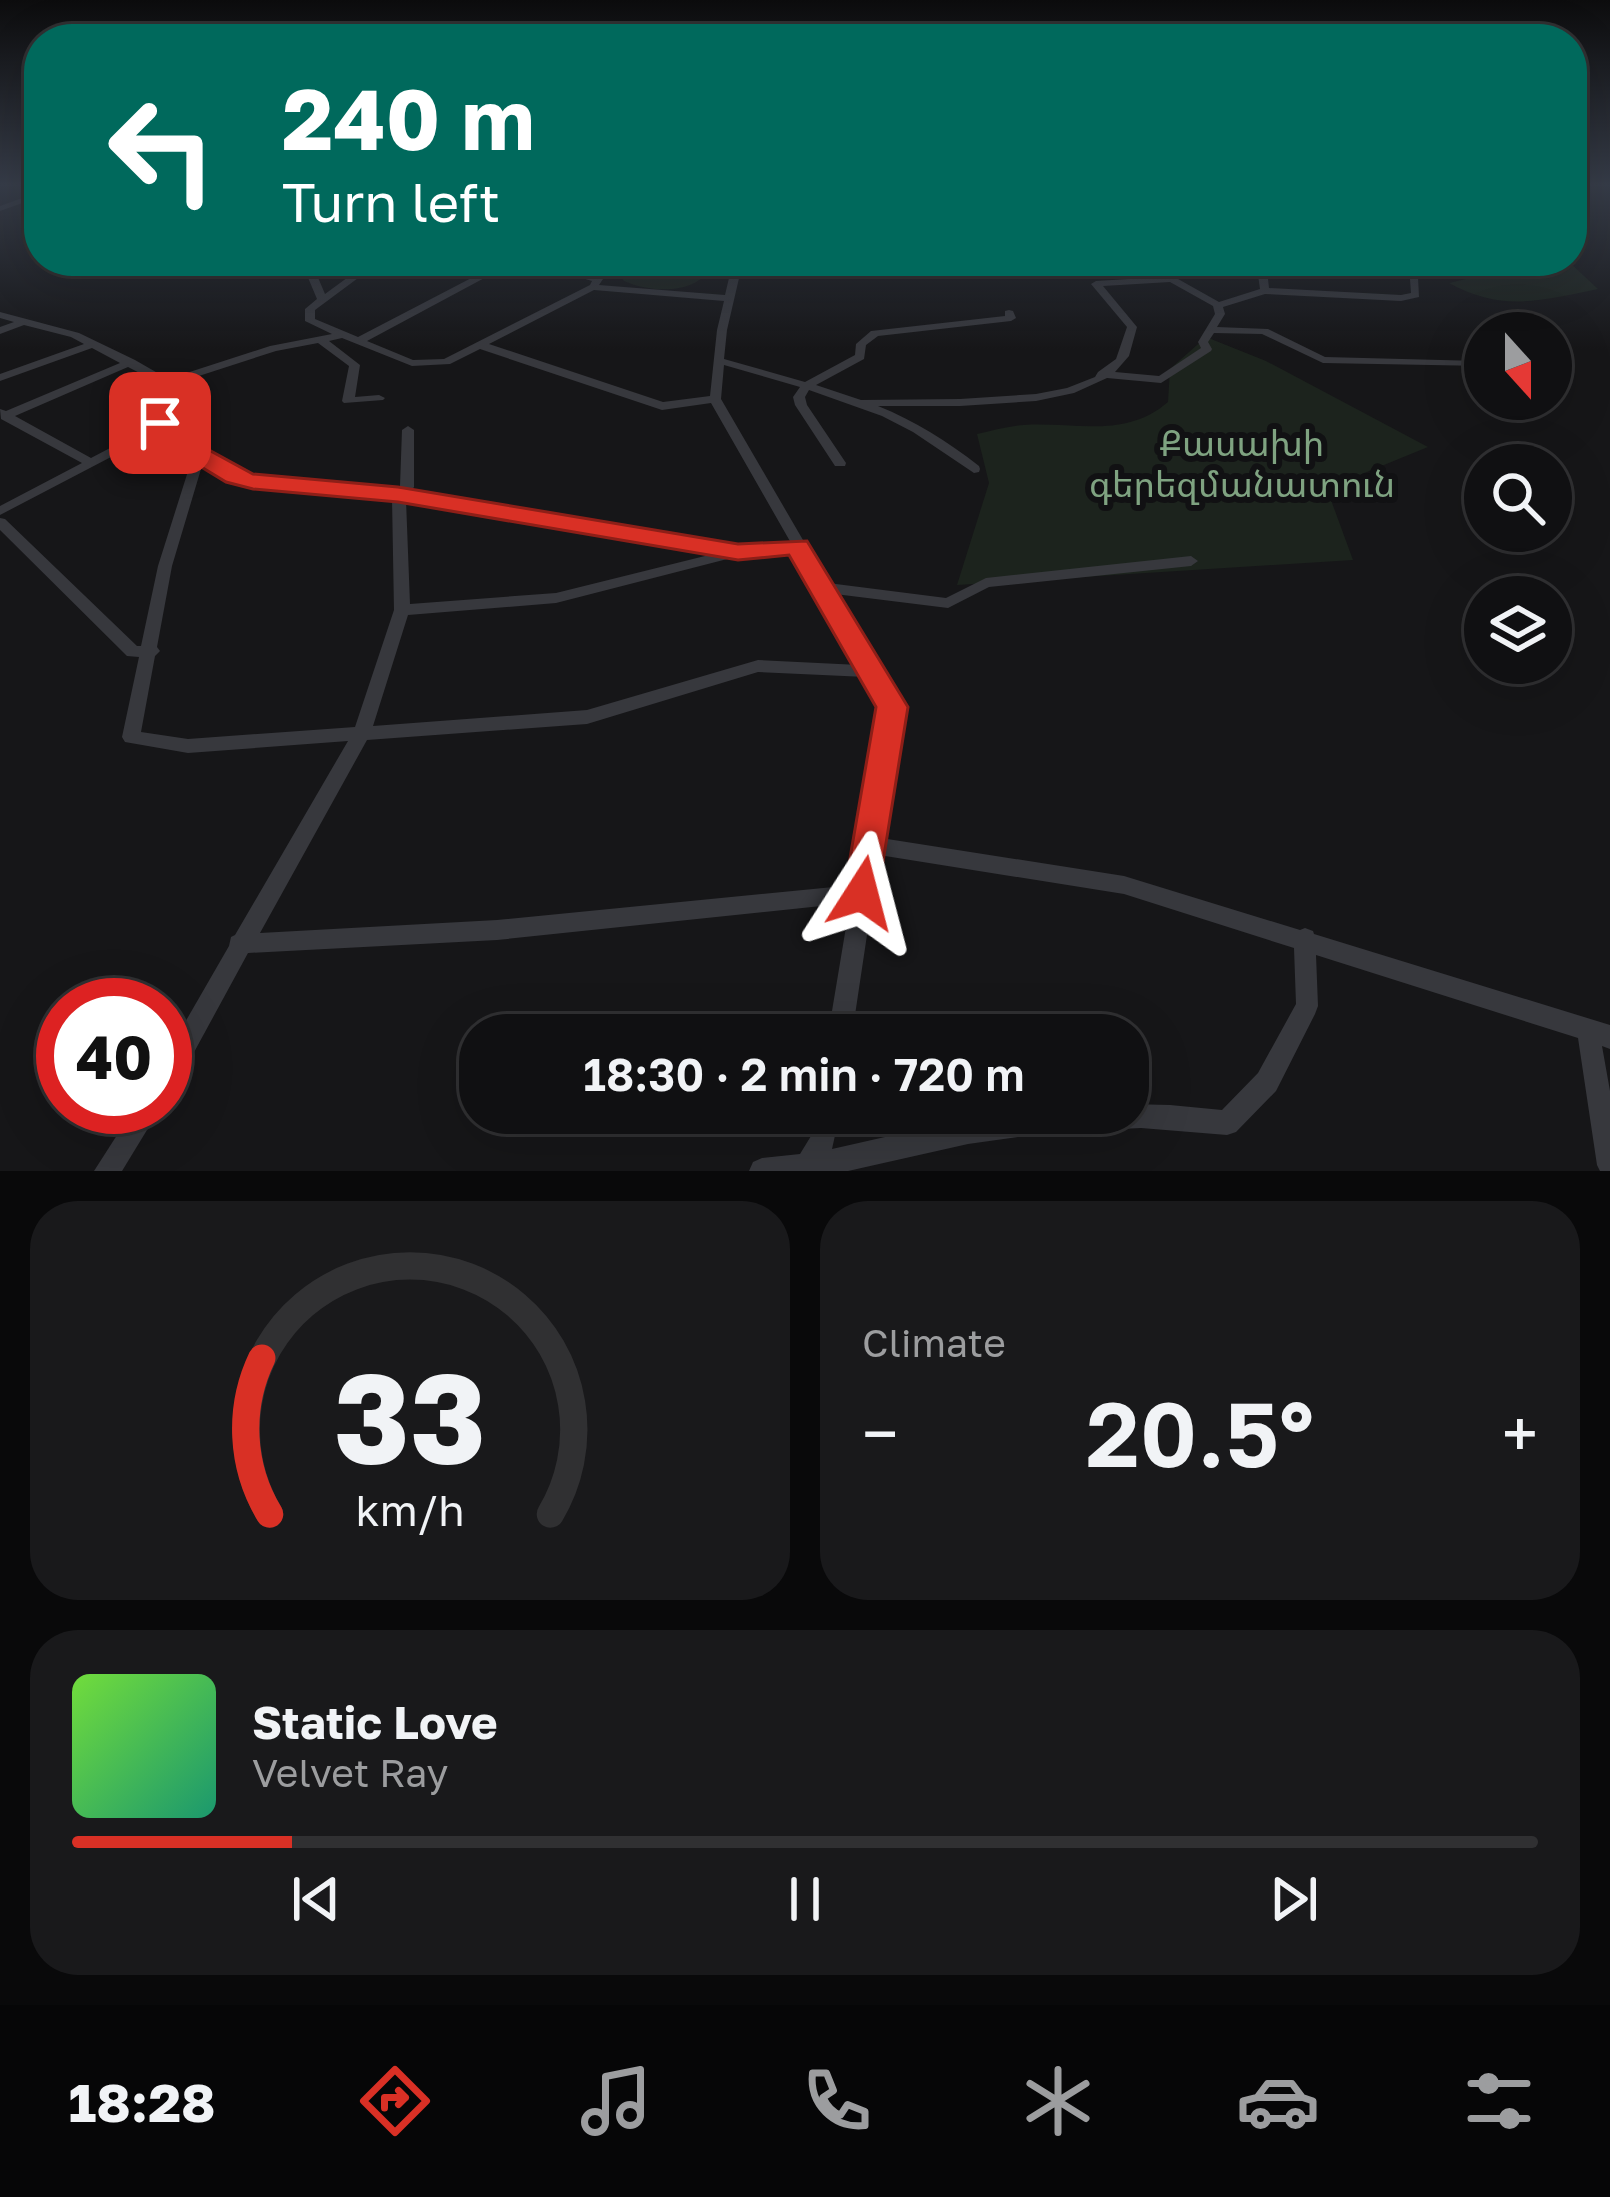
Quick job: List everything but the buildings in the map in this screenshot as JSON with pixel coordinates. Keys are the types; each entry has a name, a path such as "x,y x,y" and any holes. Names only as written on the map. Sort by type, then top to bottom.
{"street":[{"path":"312,276 322,299"},
{"path":"355,276 310,309 310,321 412,363 446,362 596,283 600,276"},
{"path":"362,340 488,276"},
{"path":"575,276 596,283 729,298"},
{"path":"734,276 715,399 892,707 843,1014"},
{"path":"1166,276 1218,305 1265,291 1390,299 1416,295 1415,279"},
{"path":"1263,276 1265,291"},
{"path":"861,403 1034,398 1082,388 1120,362 1132,327 1096,284 1172,279"},
{"path":"1102,374 1161,380 1207,349 1203,342 1220,314 1218,305"},
{"path":"840,463 801,405 799,398 807,386 860,357 861,344 875,333 1000,320 1011,318 1009,314"},
{"path":"0,315 93,344 167,383"},
{"path":"0,332 24,321"},
{"path":"1209,330 1264,331 1323,360 1464,364"},
{"path":"0,511 155,429 161,416 160,388 167,383 346,334"},
{"path":"318,338 355,365 348,401 379,398"},
{"path":"0,378 93,344"},
{"path":"480,345 662,406 715,399"},
{"path":"720,361 861,403 954,450 974,469"},
{"path":"3,415 131,362"},
{"path":"3,415 92,463"},
{"path":"155,429 253,482 398,495 738,552"},
{"path":"398,495 407,487 408,430"},
{"path":"203,459 195,468 165,566 152,651 131,736 188,746 587,717 758,666 870,671"},
{"path":"192,1030 239,944 305,840 362,732 402,610 398,495"},
{"path":"0,522 133,652 152,651"},
{"path":"402,610 556,598 738,552 797,547"},
{"path":"820,587 948,603 986,584 1191,561"},
{"path":"870,845 1124,885 1305,938 1599,1034 1610,1165"},
{"path":"239,944 497,930 862,893"},
{"path":"762,1171 805,1170 998,1126 1171,1114 1227,1123 1268,1082 1307,1006 1305,938"},
{"path":"106,1171 131,1134"},
{"path":"805,1170 825,1134"}],"green space":[{"path":"620,276 704,276 675,289 624,281"},
{"path":"1584,276 1598,289 1504,301 1449,283 1470,278"},
{"name":"Քասախի գերեզմանատուն","path":"1206,337 1266,361 1428,447 1357,476 1331,500 1353,560 957,585 989,483 977,434 1024,425 1099,426 1135,421 1168,402 1170,369"}],"route":[{"path":"160,423 155,429 234,477 253,482 398,495 738,552 797,547 892,707 862,893"}]}
